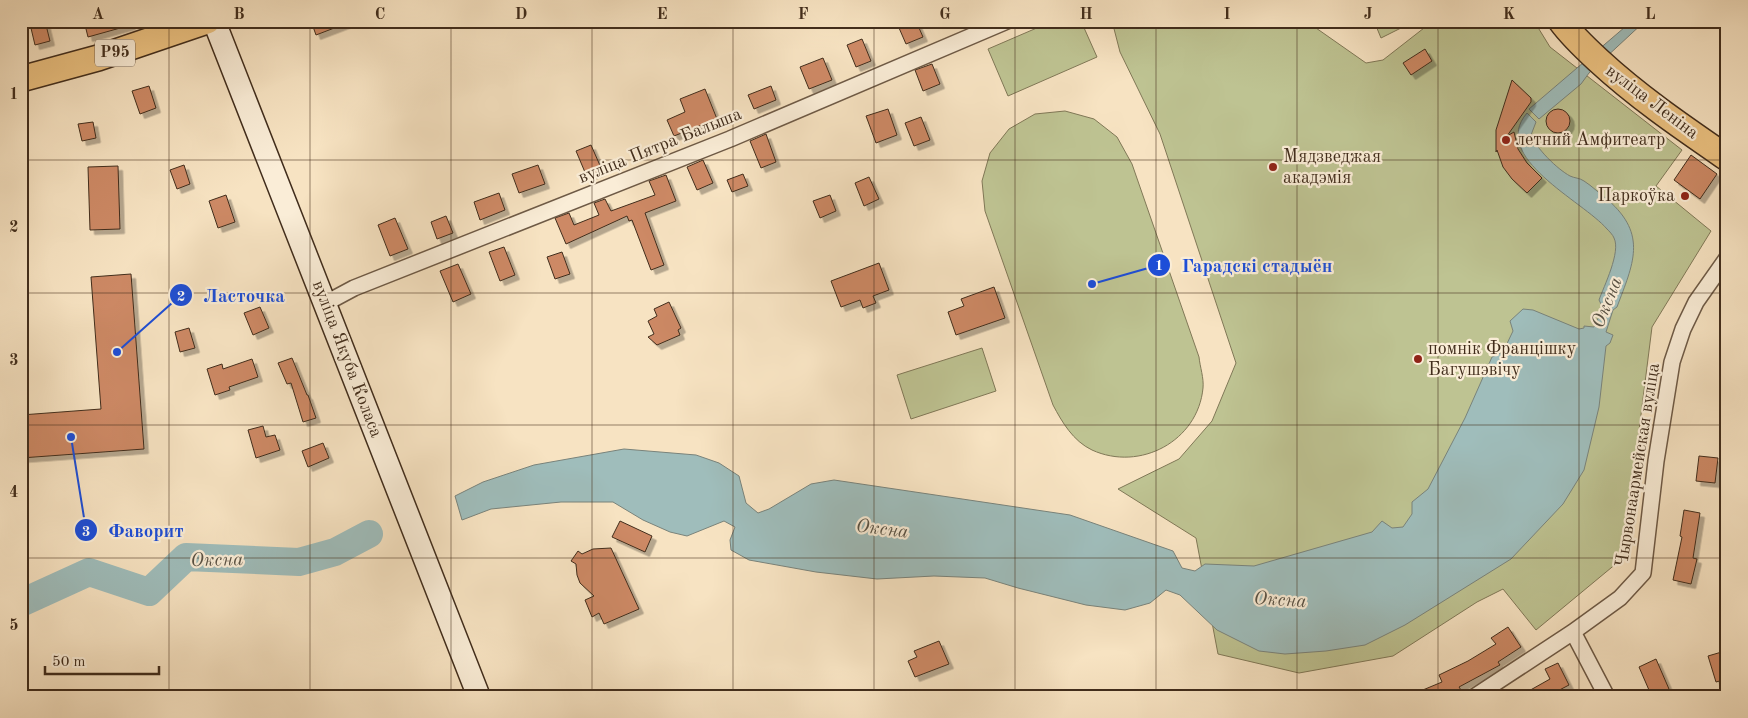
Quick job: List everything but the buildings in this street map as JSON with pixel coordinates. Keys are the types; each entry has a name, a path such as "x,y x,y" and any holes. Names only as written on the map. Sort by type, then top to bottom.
{"main road":[{"name":"Р95","path":"21,78 98,58 208,21"},
{"name":"вуліца Якуба Коласа","path":"214,21 479,697"},
{"name":"вуліца Леніна","path":"1561,21 1582,45 1617,78 1673,121 1727,158"}],"street":[{"name":"вуліца Пятра Балыша","path":"326,303 361,285 730,139 1007,21"},
{"name":"Чырвонаармейская вуліца","path":"1474,697 1573,632 1620,598 1643,574 1656,460 1672,362 1682,329 1727,258"},
{"path":"1573,632 1607,697"}],"green space":[{"path":"1053,21 1081,21 1097,57 1008,96 988,49"},
{"path":"1112,21 1306,21 1366,63 1383,60 1436,21 1534,21 1550,47 1682,150 1656,186 1711,231 1652,327 1623,558 1536,630 1503,589 1477,602 1393,656 1299,673 1218,654 1196,538 1118,489 1179,459 1212,421 1236,363 1160,134 1120,52"},
{"path":"1374,21 1412,21 1413,22 1381,38"},
{"path":"1065,111 1094,119 1117,137 1132,164 1199,357 1203,388 1199,407 1190,423 1178,437 1164,447 1147,454 1129,457 1110,456 1092,450 1079,442 1064,424 1053,405 985,211 982,181 990,153 1009,129 1035,114"},
{"path":"982,348 996,391 911,419 897,375"}],"water":[{"path":"1632,21 1645,21 1589,73 1581,84 1539,119 1529,109"},
{"path":"1527,113 1536,122 1531,135 1542,152 1565,173 1581,179 1608,200 1621,213 1629,225 1633,238 1634,250 1628,277 1617,307 1613,310 1606,332 1613,335 1610,343 1606,346 1599,407 1584,470 1563,504 1511,559 1405,625 1365,645 1326,651 1285,654 1259,651 1217,630 1180,595 1166,590 1150,603 1125,610 1086,605 985,578 934,576 877,579 816,572 749,560 731,550 730,540 735,527 724,521 687,536 670,532 643,520 613,502 561,502 491,509 462,520 455,496 483,482 534,465 624,449 696,455 719,463 739,476 746,503 758,513 769,509 811,484 834,480 1070,515 1173,551 1182,568 1195,571 1205,564 1254,566 1372,532 1382,521 1392,528 1403,527 1412,514 1412,502 1428,489 1465,418 1492,357 1503,352 1513,331 1510,321 1523,309 1533,310 1579,329 1584,328 1584,326 1594,327 1603,308 1599,300 1614,260 1616,244 1614,238 1595,218 1561,192 1529,162 1520,146 1519,129"}],"waterway":[{"name":"Оксна","path":"21,603 89,572 149,592 186,557 299,562 335,552 369,534"}],"place":[{"name":"летний Амфитеатр","path":"1506,140"},
{"name":"Мядзведжая акадэмія","path":"1273,167"},
{"name":"Паркоўка","path":"1685,196"},
{"name":"Гарадскі стадыён","path":"1092,284"},
{"name":"Ласточка","path":"117,352"},
{"name":"помнік Францішку Багушэвічу","path":"1418,359"},
{"name":"Фаворит","path":"71,437"}]}
